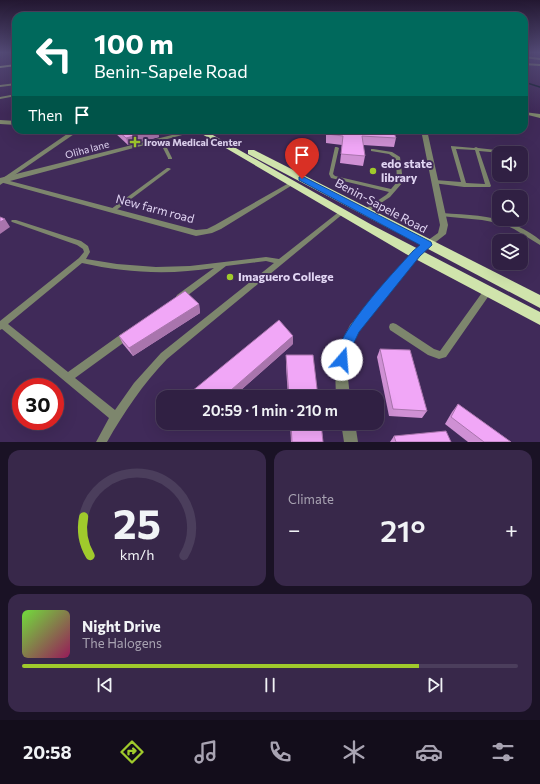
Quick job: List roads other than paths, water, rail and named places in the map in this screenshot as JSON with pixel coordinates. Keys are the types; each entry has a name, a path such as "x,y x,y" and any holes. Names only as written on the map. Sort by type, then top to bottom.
{"highway":[{"name":"Benin-Sapele Road","path":"206,134 291,184 487,292 540,319"},
{"name":"Benin-Sapele Road","path":"219,134 364,212 540,302"}],"street":[{"path":"0,86 12,84"},
{"path":"0,98 12,96"},
{"path":"528,114 540,116"},
{"path":"0,122 12,123"},
{"path":"1,181 71,134"},
{"name":"Oliha lane","path":"1,181 184,134"},
{"path":"342,390 341,369 343,351 354,328 416,253 442,234 444,225 425,134"},
{"name":"New farm road","path":"1,181 196,233 209,231 218,227 291,184"},
{"path":"349,430 352,442"}],"lane":[{"path":"161,140 170,158"},
{"path":"464,185 453,147 459,146 492,150"},
{"path":"337,148 331,170 333,177 393,191"},
{"path":"435,182 488,186 476,148"},
{"path":"364,212 393,191 400,182 400,160 390,154 372,150"},
{"path":"113,210 169,169"},
{"path":"101,442 125,401 144,376 164,356 342,212"},
{"path":"442,215 494,219 508,222 528,233 540,243"},
{"path":"14,221 79,243 86,248 87,252 80,260 1,325 68,377 116,417"},
{"path":"80,260 95,264 161,269 182,269 266,259 280,262"},
{"path":"175,300 225,264"},
{"path":"393,327 432,352 439,355 443,354 487,292"},
{"path":"68,377 131,332"}],"waterway":[{"path":"528,83 540,87"}],"place":[{"name":"Irowa Medical Center","path":"135,142"},
{"name":"edo state library","path":"373,171"},
{"name":"Imaguero College","path":"230,277"}]}
